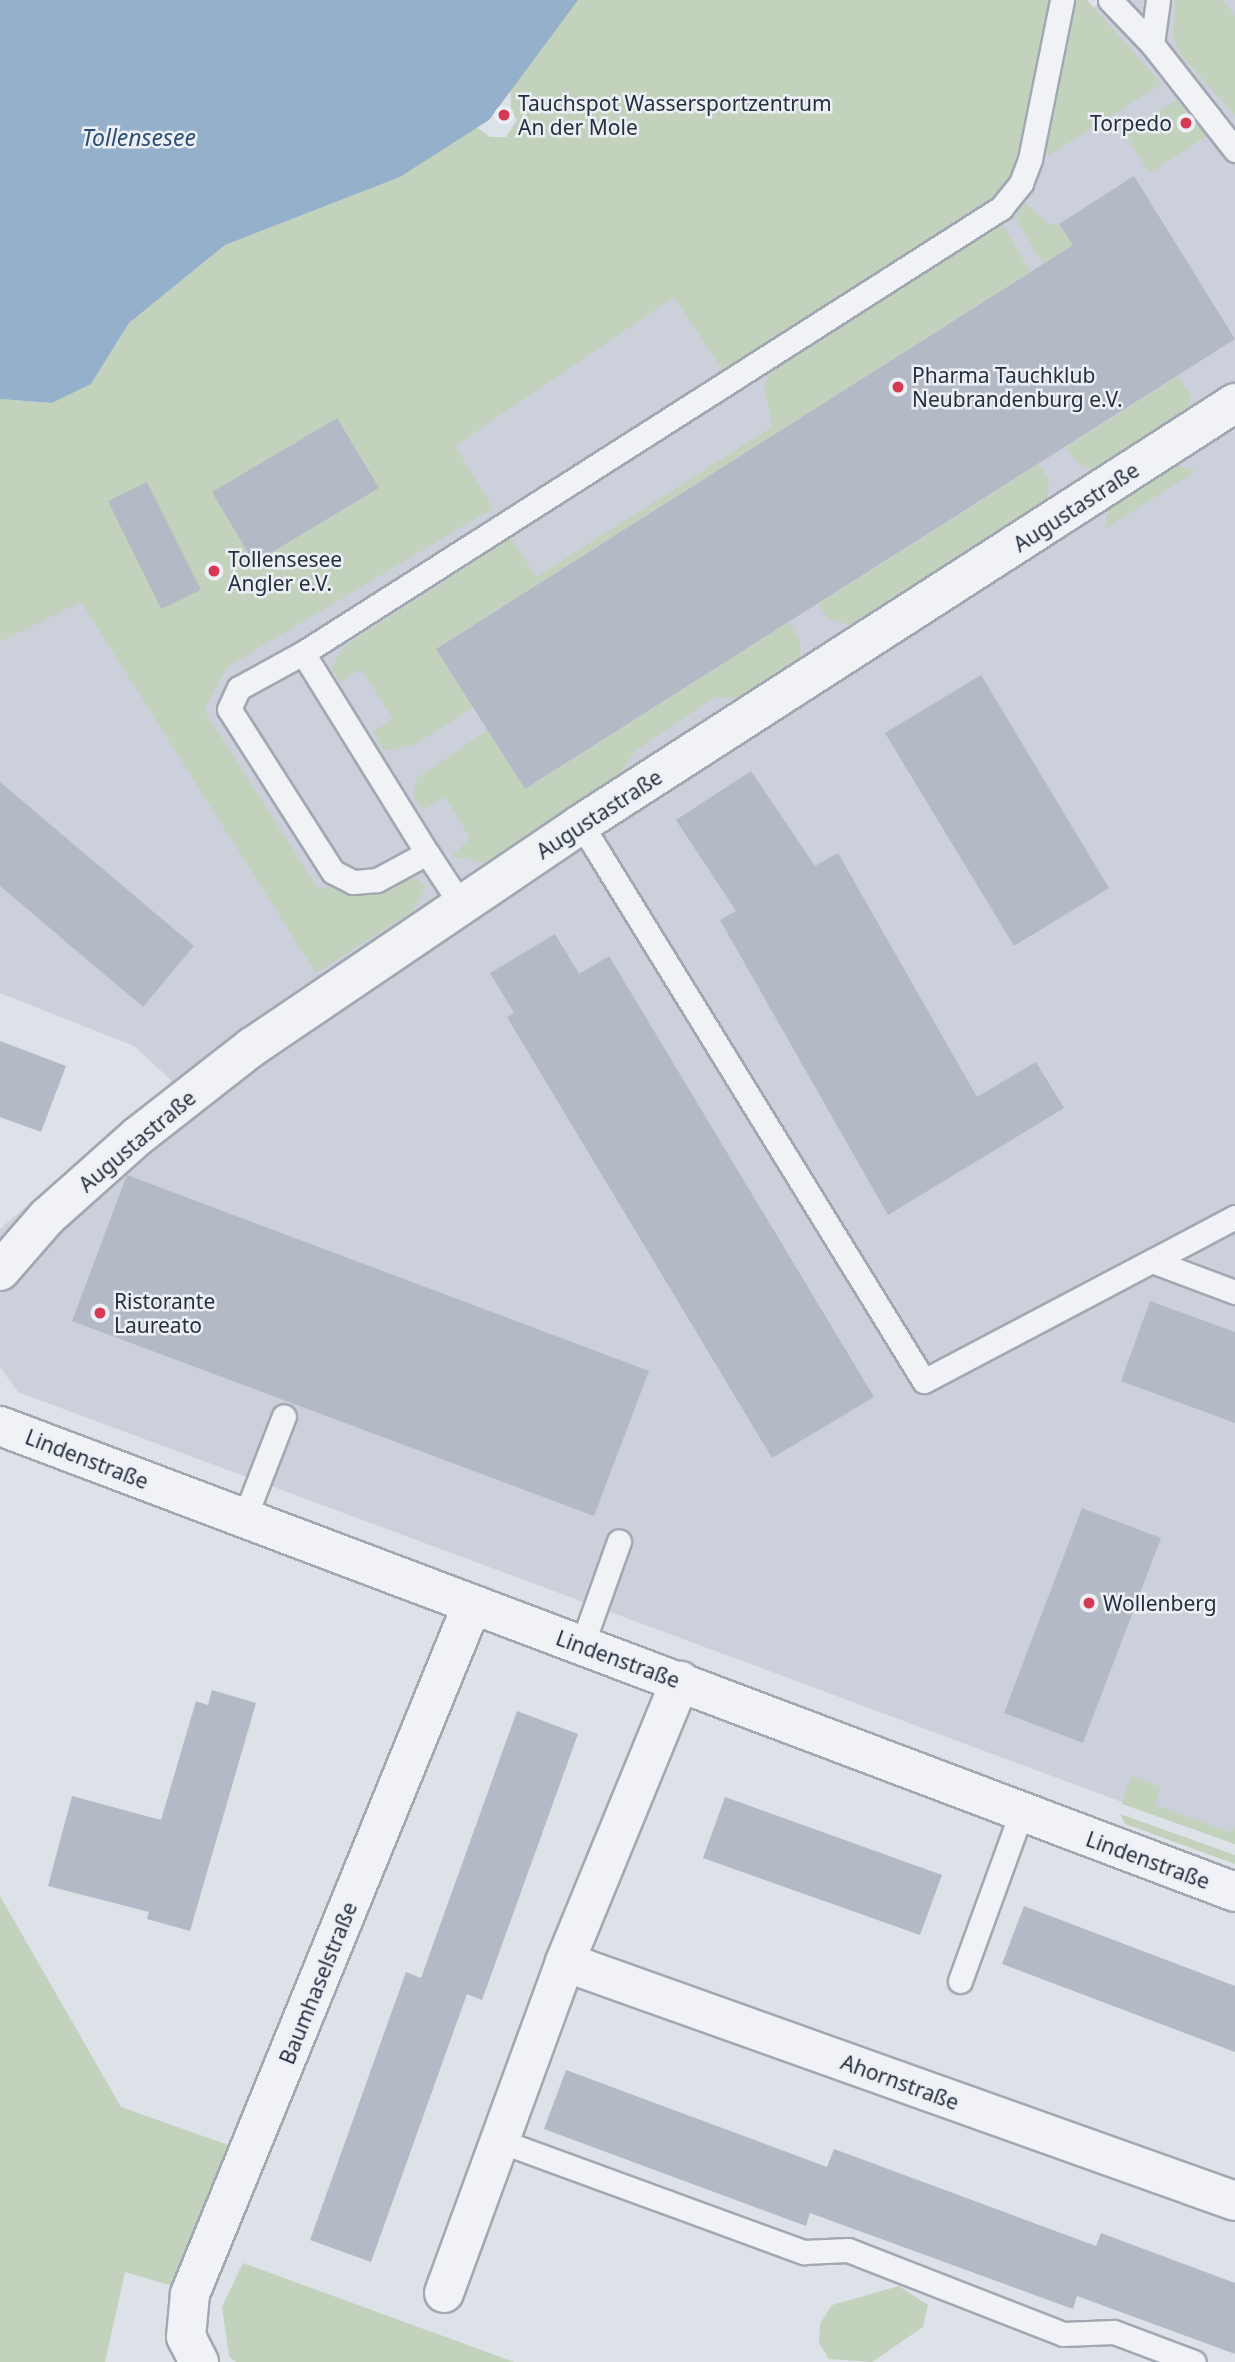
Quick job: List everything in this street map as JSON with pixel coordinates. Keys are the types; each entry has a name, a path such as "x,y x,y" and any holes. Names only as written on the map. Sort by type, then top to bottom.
{"street":[{"name":"Augustastraße","path":"0,1272 47,1217 138,1136 252,1047 460,903 1235,404"},
{"name":"Lindenstraße","path":"0,1426 1235,1892"},
{"name":"Baumhaselstraße","path":"200,2362 186,2337 190,2294 472,1605"},
{"path":"444,2293 565,1962 680,1681"},
{"name":"Ahornstraße","path":"565,1962 1235,2201"}],"lane":[{"path":"427,853 377,880 353,882 333,872 229,709 239,688 303,653 1001,208 1021,183 1030,159 1062,0"},
{"path":"1110,0 1152,44 1235,150"},
{"path":"1152,44 1158,0"},
{"path":"303,653 460,903"},
{"path":"581,824 923,1381 1235,1217"},
{"path":"1152,1261 1235,1292"},
{"path":"244,1519 284,1416"},
{"path":"582,1645 619,1541"},
{"path":"960,1981 1021,1813"},
{"path":"499,2141 804,2252 848,2250 1063,2334 1114,2332 1194,2362"}],"shaded area":[{"path":"1104,0 1235,0 1235,1844 18,1392 0,1367 0,1229 172,1081 134,1046 0,993 0,642 674,297"}],"green space":[{"path":"508,0 1049,0 1018,157 1012,177 990,201 724,372 674,297 455,446 493,508 227,667 204,710 319,890 333,884 349,893 379,892 409,874 426,887 412,912 316,973 81,602 0,642 0,399 52,403 91,384 129,323 225,245 400,177 475,126 490,137 506,137 517,120 511,109"},
{"path":"1070,0 1087,0 1162,84 1049,155 1040,151"},
{"path":"1176,0 1223,0 1235,16 1235,115 1180,54 1173,36"},
{"path":"1176,100 1207,136 1149,173 1125,134"},
{"path":"1025,203 1050,225 1059,224 1073,245 1043,264 1015,217"},
{"path":"996,225 1003,225 1030,272 437,648 474,707 412,746 384,750 373,732 393,719 361,669 340,682 331,667 346,645 511,538 536,577 772,427 764,385 771,372"},
{"path":"1178,376 1191,396 1188,410 1095,469 1077,463 1066,447"},
{"path":"1039,464 1049,480 1047,500 852,626 828,618 818,604"},
{"path":"1174,464 1196,471 1105,529 1108,507"},
{"path":"789,622 800,641 801,658 739,698 715,697 636,750 620,773 487,863 452,856 470,838 445,797 423,810 413,795 417,778 488,730 526,789"},
{"path":"1131,1776 1161,1787 1155,1805 1232,1833 1235,1826 1235,1844 1122,1804"},
{"path":"1120,1814 1235,1855 1235,1864 1125,1824"},
{"path":"0,1896 121,2107 228,2145 176,2287 125,2272 105,2362 0,2362"},
{"path":"243,2263 514,2362 236,2362 229,2356 222,2307"},
{"path":"899,2286 928,2305 923,2327 872,2362 829,2359 819,2343 820,2324 832,2305"}],"water":[{"name":"Tollensesee","path":"0,0 578,0 489,120 400,177 225,245 129,323 91,384 52,403 0,399"}],"building":[{"path":"1134,176 1235,339 525,789 436,649 1073,245 1059,224"},
{"path":"337,418 379,488 254,563 212,492"},
{"path":"147,482 201,590 161,609 108,501"},
{"path":"981,675 1109,888 1014,946 885,733"},
{"path":"751,771 815,866 838,853 977,1097 1036,1062 1064,1108 888,1215 720,920 736,911 676,820"},
{"path":"0,782 194,946 143,1007 0,886"},
{"path":"555,934 579,974 609,956 874,1397 772,1458 507,1017 514,1013 490,973"},
{"path":"0,1041 66,1066 41,1132 0,1117"},
{"path":"127,1175 649,1371 594,1516 72,1321"},
{"path":"1150,1301 1235,1332 1235,1423 1121,1381"},
{"path":"1082,1508 1161,1538 1083,1743 1004,1713"},
{"path":"212,1690 256,1703 190,1931 147,1919 149,1912 48,1886 72,1796 161,1820 196,1701 208,1705"},
{"path":"517,1711 578,1734 482,2000 467,1994 371,2262 310,2240 406,1972 421,1978"},
{"path":"725,1797 942,1875 920,1935 703,1858"},
{"path":"1024,1906 1235,1986 1235,2052 1002,1964"},
{"path":"566,2070 827,2167 834,2149 1096,2246 1101,2233 1235,2283 1235,2354 1077,2296 1073,2309 810,2213 806,2226 544,2129"}],"place":[{"name":"Tauchspot Wassersportzentrum An der Mole","path":"504,115"},
{"name":"Torpedo","path":"1186,123"},
{"name":"Pharma Tauchklub Neubrandenburg e.V.","path":"898,387"},
{"name":"Tollensesee Angler e.V.","path":"214,571"},
{"name":"Ristorante Laureato","path":"100,1313"},
{"name":"Wollenberg","path":"1089,1603"}]}
